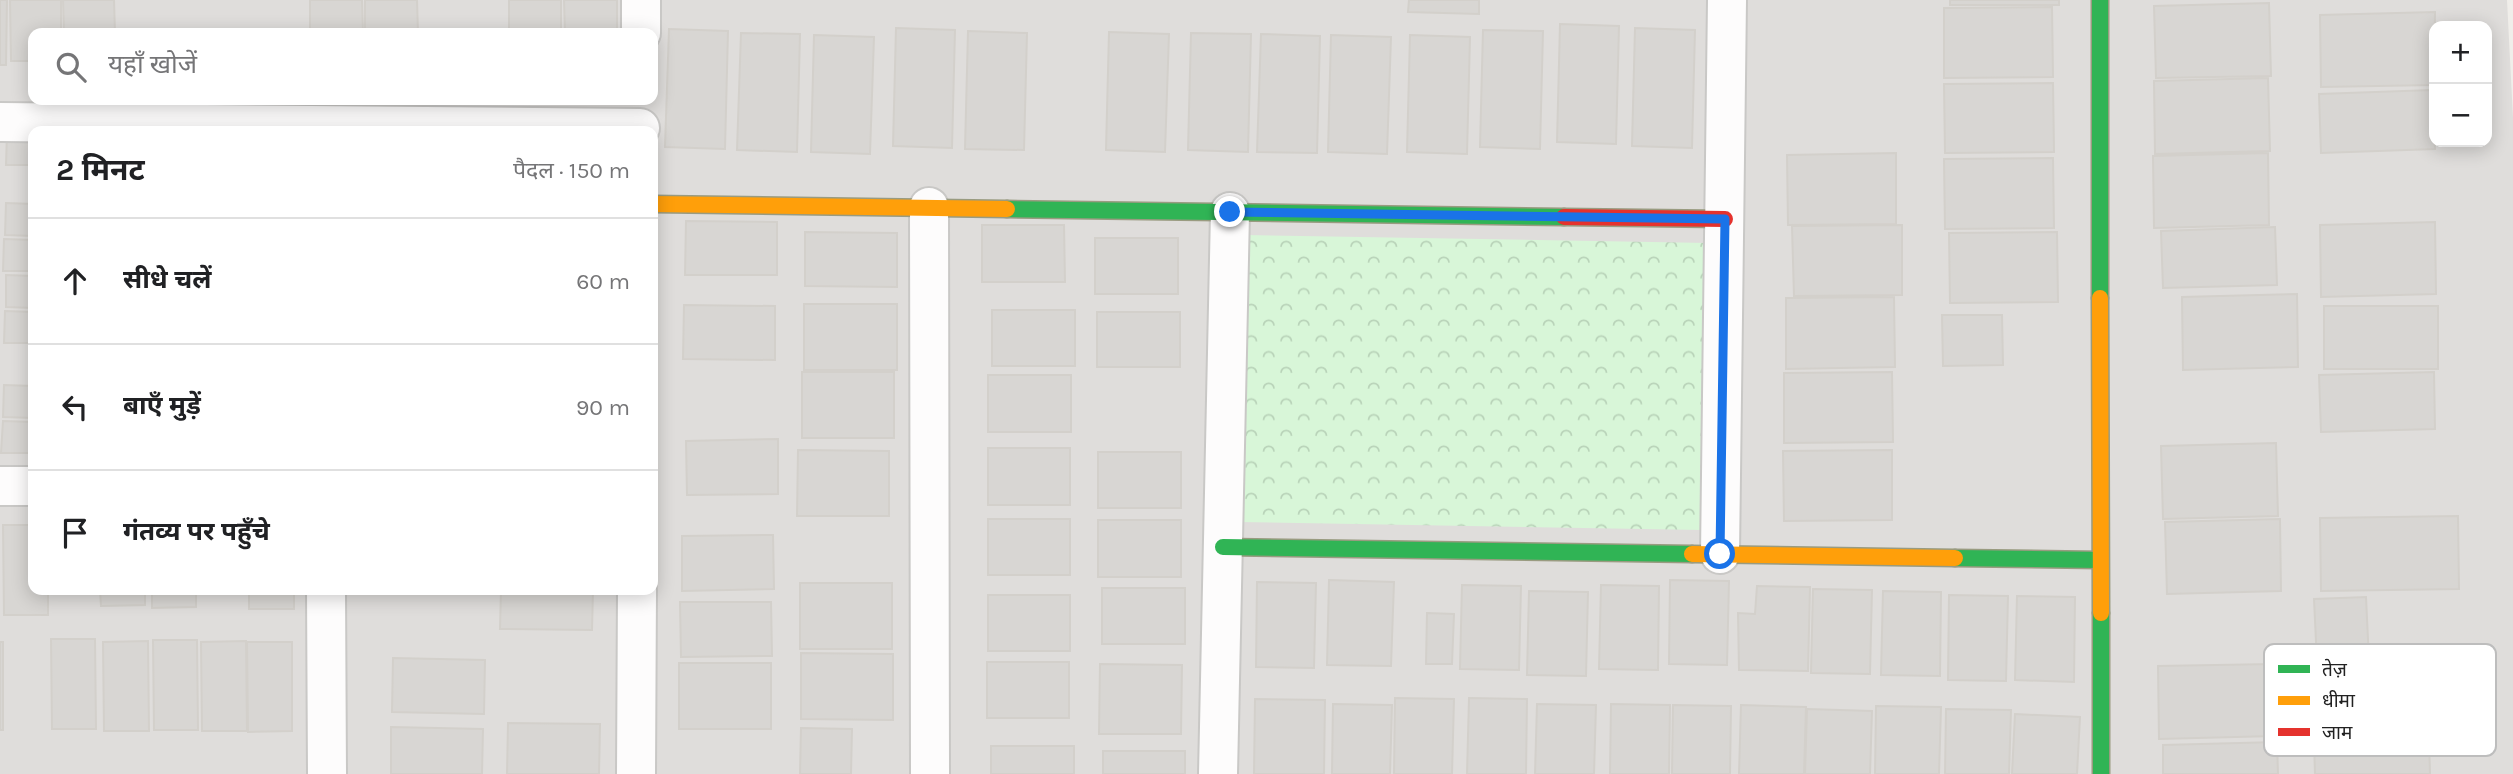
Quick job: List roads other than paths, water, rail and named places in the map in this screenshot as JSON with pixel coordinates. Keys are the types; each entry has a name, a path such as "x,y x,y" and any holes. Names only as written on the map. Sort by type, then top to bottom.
{"street":[{"path":"640,28 641,0"},
{"path":"1720,554 1727,0"},
{"path":"2100,0 2101,774"},
{"path":"499,126 640,120"},
{"path":"0,122 132,126"},
{"path":"658,204 1725,219"},
{"path":"929,208 930,774"},
{"path":"1218,774 1230,212"},
{"path":"0,486 28,486"},
{"path":"1223,547 2101,560"},
{"path":"326,595 327,774"},
{"path":"636,774 637,595"}]}
